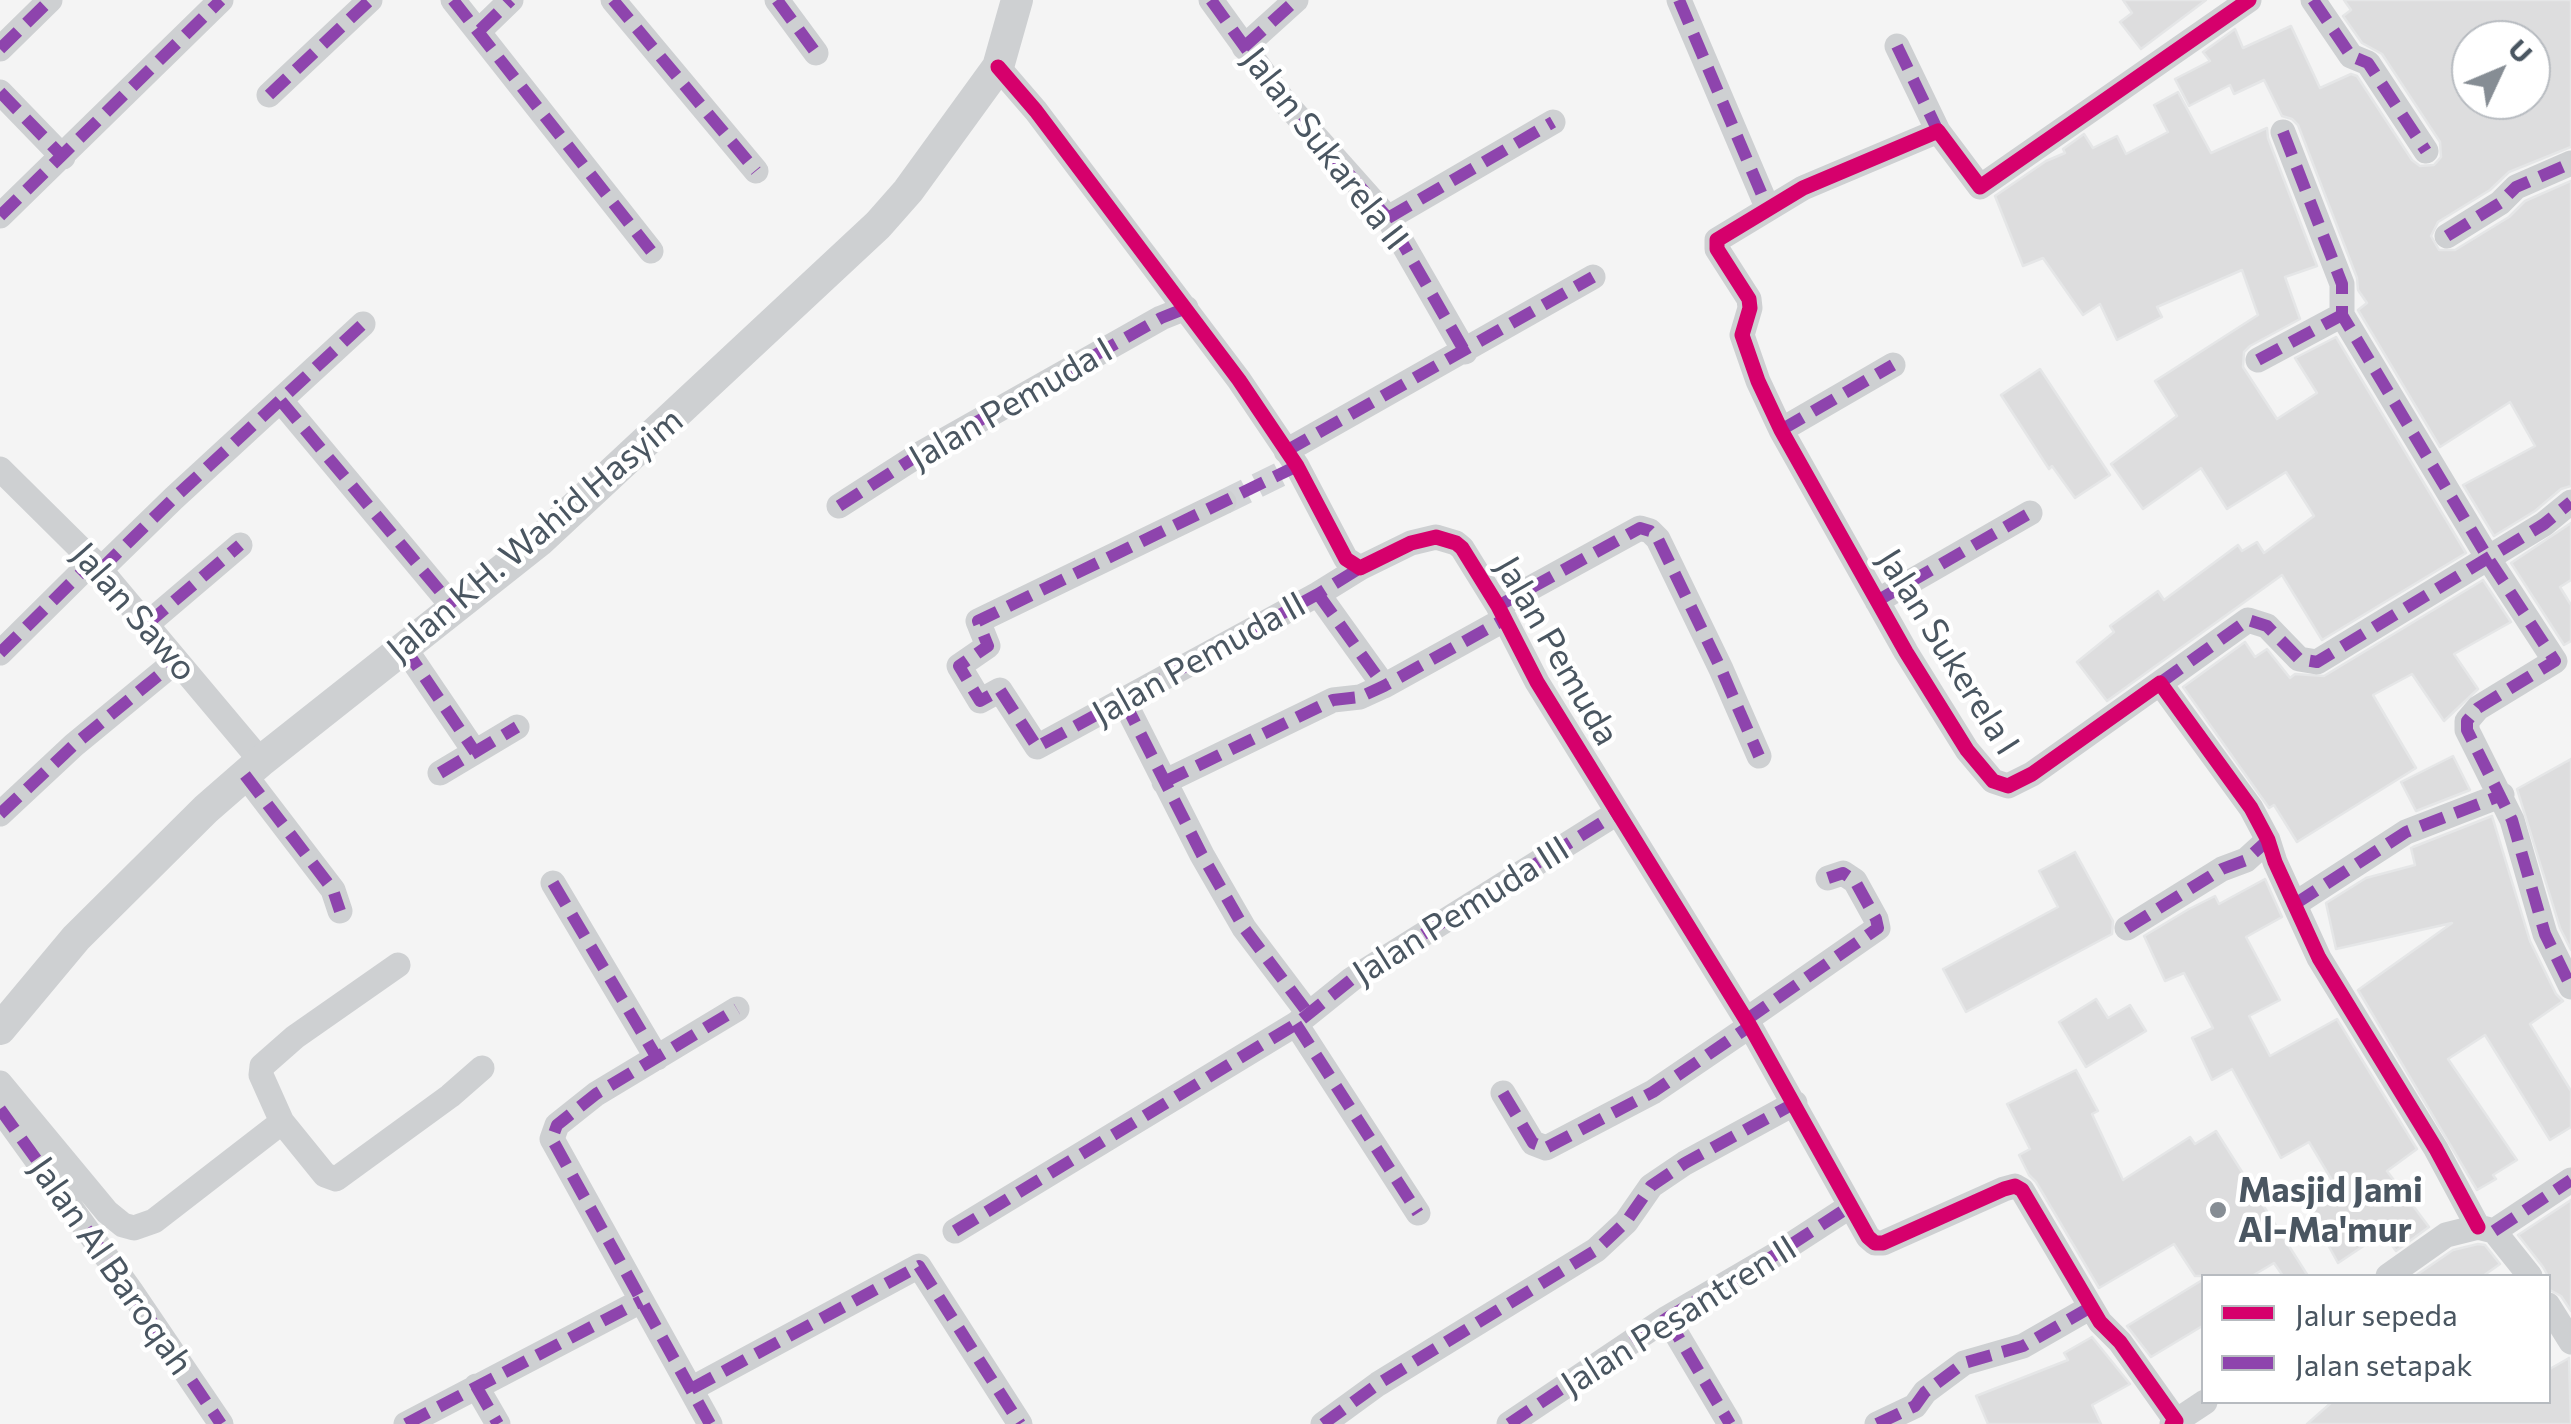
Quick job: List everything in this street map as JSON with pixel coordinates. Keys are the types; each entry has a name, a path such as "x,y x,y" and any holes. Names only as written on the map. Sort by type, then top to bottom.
{"street":[{"path":"0,48 50,0"},
{"path":"0,216 222,0"},
{"path":"269,95 370,0"},
{"path":"453,0 651,251"},
{"path":"480,30 511,0"},
{"path":"612,0 756,171"},
{"name":"Jalan KH. Wahid Hasyim","path":"0,1029 76,938 146,865 253,768 554,528 878,224 908,191 998,67 1017,0"},
{"name":"Jalan Sukarela II","path":"1211,0 1283,100 1388,218 1465,352"},
{"path":"1244,47 1296,0"},
{"path":"1679,0 1768,209 1804,188 1938,132"},
{"path":"1897,46 1938,132 1980,187 2249,0"},
{"path":"2313,0 2351,56 2368,62 2426,151"},
{"path":"788,4 816,53"},
{"path":"998,67 1186,308 1291,462 1346,558 1360,568"},
{"path":"0,92 62,158"},
{"path":"1388,218 1553,122"},
{"path":"2282,132 2342,284 2342,315 2488,558 2563,656 2478,708 2467,722 2502,794 2545,934 2571,987"},
{"path":"2447,236 2500,203 2516,186 2571,163"},
{"name":"Jalan Sukerela I","path":"1768,209 1717,240 1717,249 1749,300 1742,335 1758,381 1781,430 1877,601 1967,750 1993,781 2008,786 2032,774 2160,683"},
{"path":"1291,462 1593,277"},
{"name":"Jalan Pemuda I","path":"840,506 920,454 1161,318 1186,308"},
{"path":"2258,360 2342,315"},
{"path":"0,653 363,324"},
{"path":"1781,430 1893,365"},
{"path":"281,402 454,608"},
{"name":"Jalan Sawo","path":"0,468 96,566 176,661 253,768 333,890 340,911"},
{"name":"Jalan Pemuda II","path":"1224,502 978,622 988,646 959,666 980,702 1000,690 1037,747 1360,568"},
{"path":"2528,1274 2486,1230 2319,958 2251,808 2160,683 2248,620 2267,626 2299,659 2317,662 2544,524 2571,502"},
{"path":"1877,601 2030,513"},
{"path":"1164,782 1334,700 1360,697 1384,686 1640,528 1650,530 1658,539 1759,756"},
{"name":"Jalan Pemuda","path":"1360,568 1411,542 1436,536 1462,548 1538,682 1748,1023 1868,1238 1883,1243 2015,1186 2033,1205 2091,1307"},
{"path":"146,625 240,545"},
{"path":"1318,594 1384,686"},
{"path":"404,647 475,752"},
{"path":"0,814 50,766 176,661"},
{"path":"1124,701 1244,928 1418,1212"},
{"path":"440,774 517,727"},
{"path":"2295,904 2406,832 2502,794"},
{"name":"Jalan Pemuda III","path":"955,1231 1302,1019 1352,979 1617,813"},
{"path":"2127,928 2222,869 2246,860 2268,840"},
{"path":"1504,1093 1532,1143 1546,1148 1653,1092 1876,931 1876,919 1855,880 1843,873 1828,878"},
{"path":"553,883 657,1058"},
{"path":"398,964 295,1036 262,1066 260,1075 282,1122 325,1175 336,1179 482,1068"},
{"path":"710,1424 552,1139 557,1125 596,1094 737,1009"},
{"path":"0,1083 107,1212 134,1228 154,1222 282,1122"},
{"path":"1323,1424 1378,1384 1596,1250 1626,1222 1651,1186 1794,1103"},
{"name":"Jalan Al Baroqah","path":"0,1109 221,1424"},
{"path":"2391,1274 2446,1234 2486,1230 2571,1180"},
{"name":"Jalan Pesantren II","path":"1510,1424 1668,1318 1776,1256 1849,1207"},
{"path":"690,1390 918,1266 1020,1424"},
{"path":"406,1424 641,1300"},
{"path":"1876,1424 1915,1406 1925,1392 1964,1363 2023,1346 2091,1307 2174,1423 2202,1404"},
{"path":"2551,1310 2571,1342"},
{"path":"1668,1318 1730,1424"},
{"path":"476,1386 498,1424"}],"building":[{"path":"2123,0 2206,0 2141,49 2120,22 2132,13"},
{"path":"2344,0 2571,0 2571,147 2509,172 2490,190 2438,222 2431,236 2439,250 2455,250 2509,217 2525,201 2571,181 2571,486 2494,536 2463,485 2535,446 2510,402 2440,447 2358,310 2367,303 2358,290 2357,278 2298,125 2282,116 2264,80 2234,94 2230,85 2189,106 2175,79 2210,61 2203,52 2235,29 2243,48 2291,26 2320,88 2351,74 2357,76 2412,160 2420,166 2434,165 2441,157 2440,142 2382,54 2362,43 2343,16 2351,10"},
{"path":"2178,92 2211,153 2267,128 2317,266 2285,277 2300,319 2250,346 2244,352 2243,367 2277,419 2317,393 2295,358 2336,337 2466,553 2322,640 2282,575 2107,701 2077,662 2114,632 2110,626 2158,591 2164,600 2238,545 2242,551 2257,542 2264,553 2314,516 2286,472 2227,509 2201,468 2143,509 2111,464 2177,416 2155,381 2258,315 2242,270 2157,307 2162,317 2117,340 2100,304 2083,315 2043,258 2023,266 1995,196 2046,161 2065,153 2063,149 2084,134 2093,148 2117,136 2126,154 2168,132 2154,105"},
{"path":"2040,369 2110,475 2075,498 2052,466 2049,469 2001,395"},
{"path":"2571,523 2571,580 2560,587 2571,605 2571,641 2564,645 2511,563"},
{"path":"2483,580 2511,622 2454,654 2478,689 2444,721 2412,674 2373,695 2416,768 2297,842 2274,805 2269,808 2183,687 2245,642 2255,657 2267,649 2290,678 2295,674 2324,676"},
{"path":"2453,756 2470,790 2416,811 2401,782"},
{"path":"2571,759 2571,950 2560,928 2517,789"},
{"path":"2492,816 2530,941 2563,1001 2530,1024 2571,1091 2571,1127 2550,1140 2485,1035 2448,1059 2517,1160 2477,1190 2358,990 2452,923 2336,949 2326,903 2366,878 2415,865 2411,848"},
{"path":"2075,852 2113,921 2112,934 1966,1012 1943,969 2058,907 2039,871"},
{"path":"2265,879 2282,917 2246,937 2280,1000 2249,1016 2270,1056 2337,1019 2417,1149 2387,1171 2429,1227 2396,1251 2383,1233 2338,1263 2304,1201 2333,1182 2309,1142 2281,1158 2232,1069 2212,1080 2192,1038 2213,1028 2184,973 2165,981 2144,936 2215,896 2219,904"},
{"path":"2096,999 2108,1018 2130,1005 2146,1031 2086,1067 2059,1022"},
{"path":"2076,1070 2098,1111 2092,1114 2123,1180 2190,1137 2195,1144 2216,1131 2307,1274 2282,1274 2274,1263 2255,1274 2195,1276 2174,1244 2099,1288 2019,1155 2030,1149 2007,1104"},
{"path":"2571,1200 2571,1311 2561,1296 2551,1291 2551,1274 2547,1274 2518,1235"},
{"path":"2485,1245 2500,1264 2486,1274 2418,1274 2453,1250"},
{"path":"2201,1281 2201,1327 2151,1357 2127,1326"},
{"path":"2092,1337 2130,1384 2092,1405 2101,1424 1988,1424 1976,1396 2068,1360 2064,1353"},
{"path":"2569,1358 2571,1424 2307,1424 2330,1404 2551,1404 2551,1368"}],"tunnel":[{"path":"1224,502 1289,470"}],"marked path":[{"path":"0,49 50,0"},
{"path":"0,216 221,0"},
{"path":"269,95 370,0"},
{"path":"453,0 651,251"},
{"path":"480,30 511,0"},
{"path":"613,0 756,171"},
{"path":"777,0 816,53"},
{"path":"1211,0 1283,100 1388,218 1465,352"},
{"path":"1244,47 1296,0"},
{"path":"1679,0 1768,209"},
{"path":"2313,0 2351,56 2368,63 2426,151"},
{"path":"1897,46 1938,131"},
{"path":"0,92 63,157"},
{"path":"1388,218 1553,122"},
{"path":"2283,132 2342,284 2342,315 2488,558 2555,661 2478,708 2467,721 2467,730 2512,820 2545,934 2571,987"},
{"path":"2447,236 2500,203 2516,187 2571,163"},
{"path":"1286,451 1593,277"},
{"path":"839,506 920,454 1161,318 1186,308"},
{"path":"2258,360 2342,315"},
{"path":"100,570 363,324"},
{"path":"1781,430 1893,365"},
{"path":"281,401 454,608"},
{"path":"1297,466 978,621 988,646 959,666 980,701 1000,690 1037,747 1360,568"},
{"path":"2160,683 2248,620 2267,626 2299,659 2317,662 2544,524 2571,502"},
{"path":"1877,601 2030,513"},
{"path":"1498,606 1640,528 1650,531 1658,539 1721,669 1759,756"},
{"path":"146,625 240,545"},
{"path":"0,653 93,561"},
{"path":"1318,594 1384,686"},
{"path":"1164,782 1333,700 1360,697 1384,686 1505,619"},
{"path":"404,647 475,752"},
{"path":"0,814 74,745 176,661"},
{"path":"1124,701 1202,855 1244,928 1308,1013"},
{"path":"440,773 517,727"},
{"path":"245,775 333,890 340,911"},
{"path":"2295,904 2406,832 2502,795"},
{"path":"955,1231 1296,1024 1352,979 1617,813"},
{"path":"2127,928 2222,869 2246,860 2268,840"},
{"path":"1746,1020 1878,928 1855,881 1843,873 1828,878"},
{"path":"553,883 657,1058"},
{"path":"710,1424 552,1139 557,1125 596,1094 737,1009"},
{"path":"1296,1024 1418,1213"},
{"path":"1503,1093 1533,1143 1546,1148 1653,1092 1750,1026"},
{"path":"1323,1424 1378,1384 1596,1250 1626,1222 1651,1186 1795,1103"},
{"path":"0,1109 221,1424"},
{"path":"2494,1231 2571,1180"},
{"path":"1509,1424 1667,1318 1849,1207"},
{"path":"691,1389 919,1266 1020,1424"},
{"path":"406,1424 641,1301"},
{"path":"1877,1424 1915,1406 1925,1392 1964,1363 2023,1346 2091,1307"},
{"path":"1667,1318 1730,1424"},
{"path":"476,1386 498,1424"}],"cycle path":[{"path":"2249,0 1980,187 1938,131 1803,188 1717,240 1717,249 1749,299 1742,335 1781,430 1906,652 1967,750 1993,781 2008,786 2032,774 2160,683 2251,808 2319,958 2436,1149 2478,1227"},
{"path":"998,67 1036,111 1239,380 1297,466 1346,559 1360,568 1411,543 1436,537 1462,548 1498,606 1537,682 1750,1026 1868,1237 1883,1243 2004,1189 2015,1186 2022,1190 2100,1322 2120,1342 2176,1421 2172,1424"}],"place":[{"name":"Masjid Jami Al-Ma'mur","path":"2218,1210"}]}
